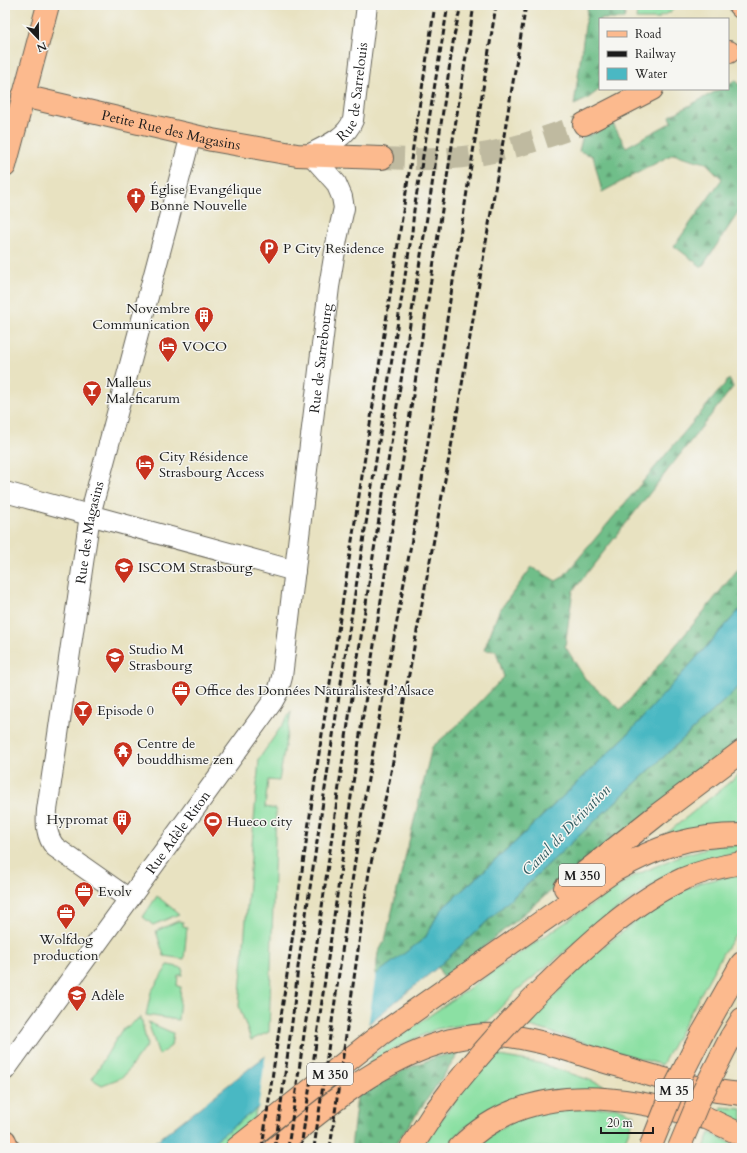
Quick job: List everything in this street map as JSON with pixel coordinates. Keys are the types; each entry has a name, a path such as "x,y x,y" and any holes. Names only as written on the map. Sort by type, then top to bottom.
{"main road":[{"path":"5,166 48,5"},
{"path":"739,5 742,8"},
{"path":"584,124 650,90"},
{"path":"5,108 23,96"},
{"name":"Petite Rue des Magasins","path":"23,96 191,135 297,155 382,158"},
{"name":"M 350","path":"425,1003 524,921 657,815 742,751"},
{"name":"M 350","path":"237,1148 380,1036 580,893 614,871 640,856 689,839 742,834"},
{"path":"411,1148 451,1090 514,1016 571,961 609,928 652,896 685,879 703,872 742,863"},
{"name":"M 35","path":"650,1148 672,1093 702,1034 742,963"},
{"name":"M 35","path":"679,1148 699,1100 736,1028"},
{"name":"M 350","path":"275,1148 347,1091 386,1066 423,1048 464,1037 499,1035 552,1045 602,1061 699,1088 742,1094"},
{"name":"M 350","path":"602,1061 705,1118 742,1136"},
{"path":"459,1148 479,1130 498,1119 516,1110 550,1100 594,1098 618,1099 654,1105 705,1118"},
{"path":"5,1141 8,1148"}],"street":[{"name":"Rue de Sarrelouis","path":"313,156 347,132 351,126 367,5"},
{"name":"Rue des Magasins","path":"129,899 55,847 50,841 46,825 47,810 90,515 191,135"},
{"name":"Rue de Sarrebourg","path":"295,571 329,287 336,239 344,208 342,197 336,183 313,156"},
{"path":"5,492 295,571"},
{"name":"Rue Adèle Riton","path":"5,1070 12,1045 129,899 269,707 278,692 282,677 295,571"}],"green space":[{"path":"588,5 627,5 624,18 599,18 599,90 587,99 574,105"},
{"path":"642,5 674,5 675,7 671,12 659,18 636,18 637,11"},
{"path":"736,80 742,92 742,207 702,267 674,246 722,179 706,163 673,154 602,192 593,156 579,151 585,127 590,135 613,124 626,147 672,122 670,116 718,90 729,90 729,84"},
{"path":"729,379 733,387 573,591 565,646 586,680 621,710 742,564 742,607 627,735 509,848 445,906 437,916 425,938 375,976 378,953 385,940 432,747 460,723 504,677 496,651 484,650 499,611 532,567 556,581 563,577"},
{"path":"742,684 742,739 581,866 444,980 438,967"},
{"path":"291,712 279,781 268,780 265,807 276,809 269,1032 251,1040 239,1006 259,759"},
{"path":"742,772 742,822 721,822 690,829 660,839"},
{"path":"718,845 742,845 742,854 725,855 671,872 612,913 515,992 488,1021 436,1029 395,1048 367,1066 373,1055 634,876 679,856"},
{"path":"742,873 742,925 723,953 662,1065 526,1025 590,958 655,905 699,883"},
{"path":"157,896 179,914 153,925 143,917"},
{"path":"178,921 183,922 183,926 187,927 184,959 164,956 156,931"},
{"path":"168,965 183,968 182,975 178,975 177,986 181,987 178,1020 146,1015 151,992"},
{"path":"141,1017 147,1045 123,1077 102,1085 92,1079 121,1031"},
{"path":"148,1022 173,1033 171,1046 159,1055"},
{"path":"460,1052 393,1148 351,1148 357,1097 404,1070 436,1057"},
{"path":"494,1055 539,1063 609,1088 484,1115 464,1128 445,1148 421,1148 467,1083"},
{"path":"615,1107 635,1115 622,1148 473,1148 505,1126 526,1116 548,1111"},
{"path":"722,1107 742,1109 742,1125 720,1115"},
{"path":"257,1108 253,1120 218,1148 205,1148"},
{"path":"710,1133 742,1148 704,1148"}],"water":[{"name":"Canal de Dérivation","path":"742,607 742,684 438,967 368,1024 205,1148 144,1148 158,1140 255,1064 425,938 437,916 445,906 509,848 627,735"}],"pier":[{"path":"376,973 368,1026 258,1109 266,1053"}],"tunnel":[{"path":"382,158 443,159 486,154 519,146 584,124"}],"railway":[{"path":"262,1148 318,760 435,5"},
{"path":"275,1148 298,967 344,663 412,232 414,210 448,5"},
{"path":"288,1148 374,550 431,192 454,36 461,5"},
{"path":"301,1148 359,741 474,5"},
{"path":"314,1148 362,812 418,506 496,5"},
{"path":"330,1148 369,872 390,777 456,420 526,5"}],"place":[{"name":"Église Evangélique Bonne Nouvelle","path":"136,214"},
{"name":"P City Residence","path":"269,265"},
{"name":"Novembre Communication","path":"204,333"},
{"name":"VOCO","path":"168,363"},
{"name":"Malleus Maleficarum","path":"92,407"},
{"name":"City Résidence Strasbourg Access","path":"145,481"},
{"name":"ISCOM Strasbourg","path":"124,584"},
{"name":"Studio M Strasbourg","path":"115,674"},
{"name":"Office des Données Naturalistes d’Alsace","path":"181,707"},
{"name":"Episode 0","path":"83,727"},
{"name":"Centre de bouddhisme zen","path":"123,768"},
{"name":"Hypromat","path":"122,836"},
{"name":"Hueco city","path":"213,838"},
{"name":"Evolv","path":"84,908"},
{"name":"Wolfdog production","path":"66,930"},
{"name":"Adèle","path":"77,1012"}]}
